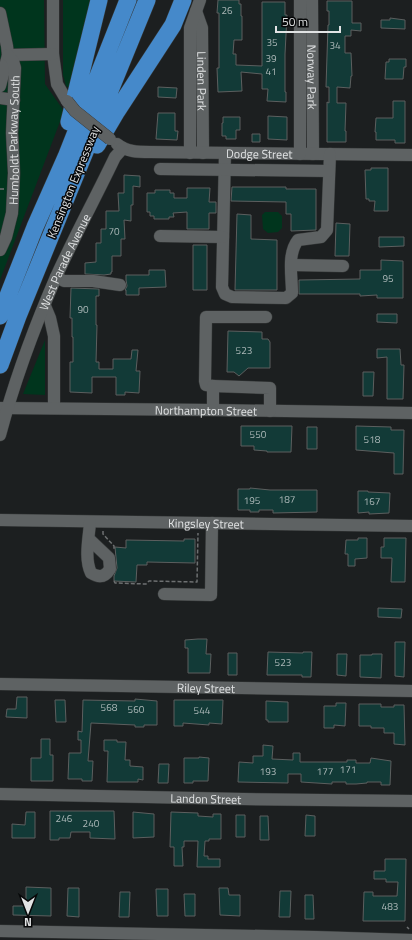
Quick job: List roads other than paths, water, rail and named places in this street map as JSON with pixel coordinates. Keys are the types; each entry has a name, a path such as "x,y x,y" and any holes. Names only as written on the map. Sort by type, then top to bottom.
{"highway":[{"path":"66,157 68,127 99,0"},
{"name":"Kensington Expressway","path":"0,316 35,227 66,157 128,0"},
{"name":"Kensington Expressway","path":"0,365 21,308 148,0"},
{"path":"67,197 117,111 173,25 183,0"}],"street":[{"path":"8,55 53,54 53,0"},
{"name":"Norway Park","path":"300,0 306,22 313,154"},
{"name":"Norway Park","path":"300,154 306,22 312,0"},
{"name":"Linden Park","path":"190,152 190,28 198,6"},
{"name":"Linden Park","path":"198,6 202,28 203,153"},
{"name":"Humboldt Parkway South","path":"0,13 8,55 0,86"},
{"name":"Dodge Street","path":"53,54 57,84 75,112 123,148 133,151 412,155"},
{"name":"Humboldt Parkway South","path":"0,250 6,237 12,213 14,173 12,134 15,68 13,61 8,55"},
{"path":"0,98 14,100"},
{"name":"West Parade Avenue","path":"54,408 54,336 50,318 44,306 56,277 115,157 123,148"},
{"path":"225,153 222,287 225,294 232,297 286,298 292,293 293,247 298,240 321,237 327,230 330,154"},
{"path":"160,168 329,171"},
{"path":"160,236 223,237"},
{"path":"292,265 343,266"},
{"path":"56,277 64,281 93,281 120,285"},
{"path":"0,435 4,408 44,306"},
{"path":"266,317 206,317 205,381 206,385 213,386 270,388 270,411"},
{"path":"213,386 213,410"},
{"name":"Northampton Street","path":"4,408 412,414"},
{"name":"Kingsley Street","path":"0,520 412,526"},
{"path":"89,539 90,522"},
{"path":"164,594 211,595 212,523"},
{"name":"Riley Street","path":"0,684 412,690"},
{"name":"Landon Street","path":"0,794 412,801"},
{"path":"0,931 109,936 260,938 410,932"}]}
